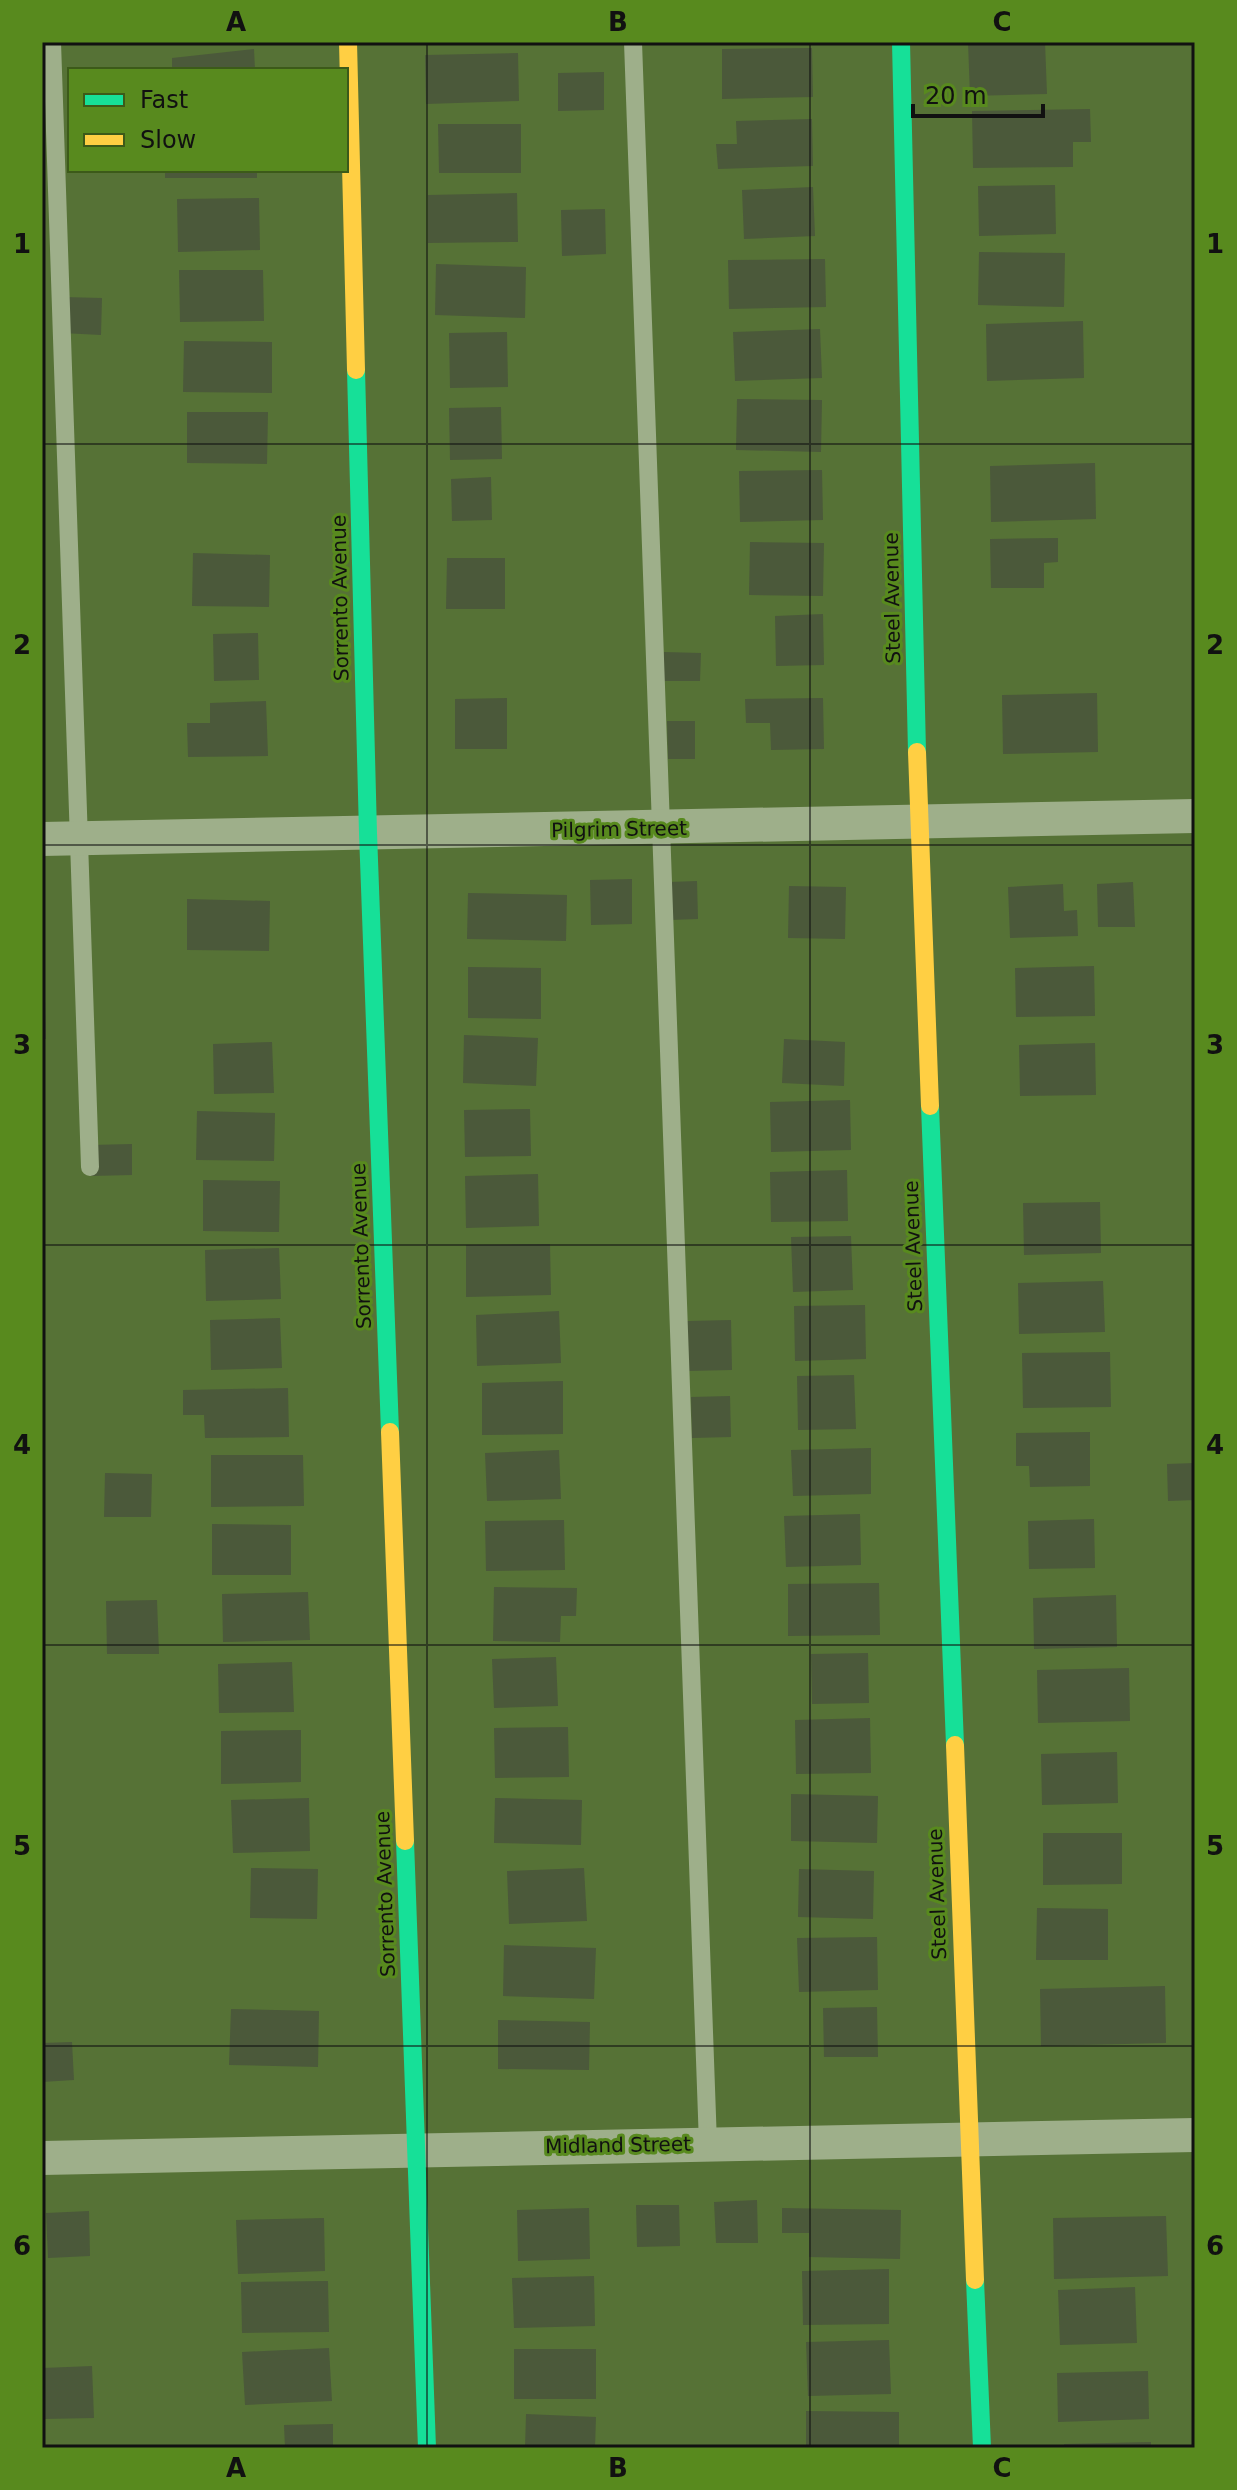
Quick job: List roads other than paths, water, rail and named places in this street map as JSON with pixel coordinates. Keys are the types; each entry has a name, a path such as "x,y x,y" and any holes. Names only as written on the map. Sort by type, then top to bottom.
{"street":[{"name":"Sorrento Avenue","path":"348,42 368,833 427,2448"},
{"name":"Steel Avenue","path":"901,42 919,824 982,2448"},
{"name":"Pilgrim Street","path":"42,839 919,824 1195,816"},
{"name":"Midland Street","path":"42,2158 1195,2135"}],"lane":[{"path":"52,42 90,1167"},
{"path":"633,42 708,2144"}]}
